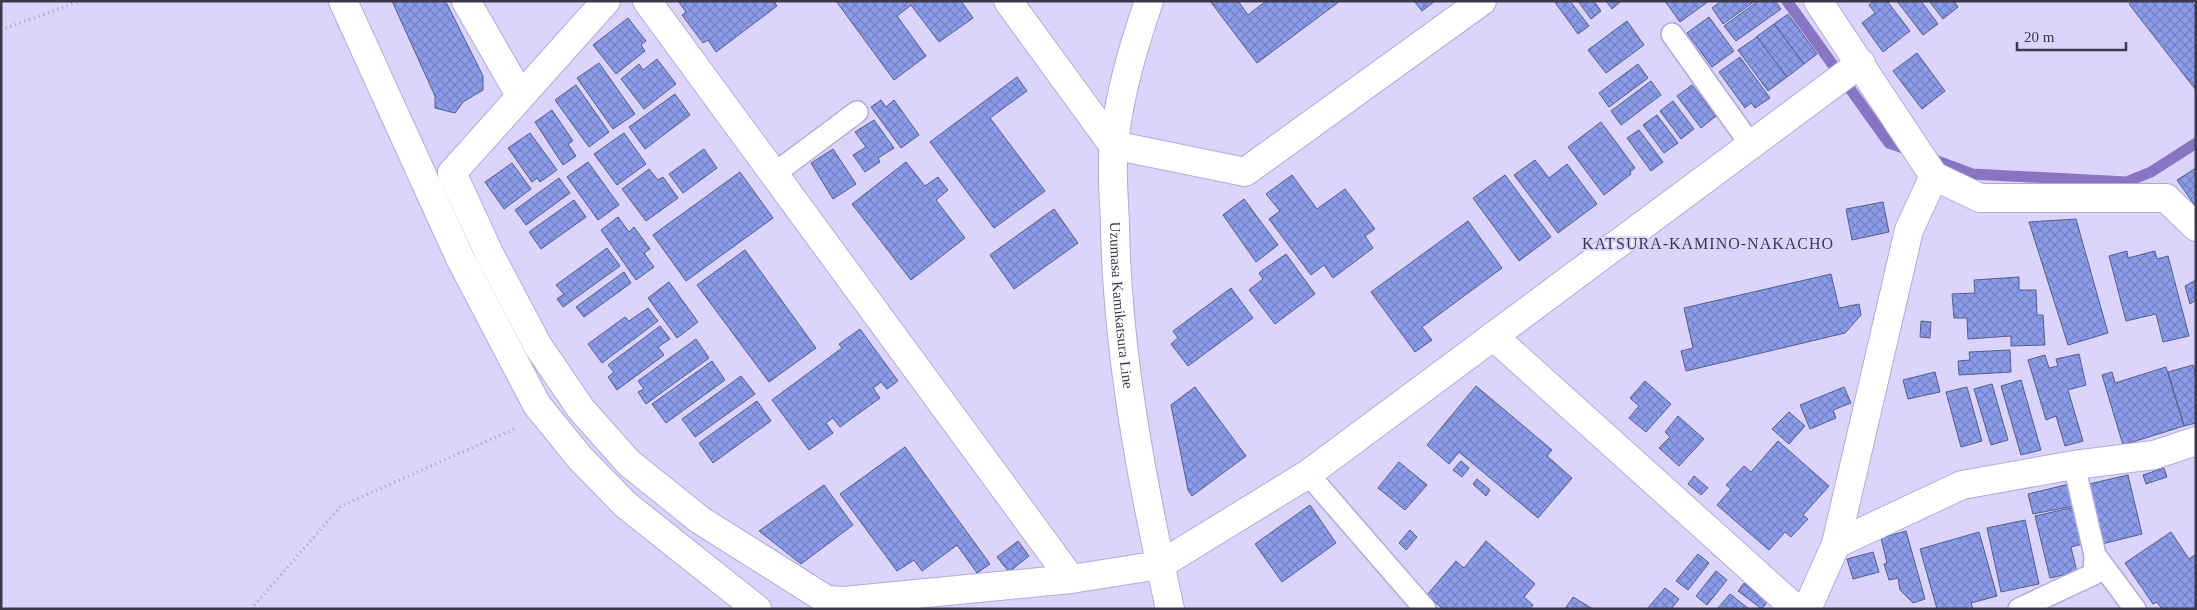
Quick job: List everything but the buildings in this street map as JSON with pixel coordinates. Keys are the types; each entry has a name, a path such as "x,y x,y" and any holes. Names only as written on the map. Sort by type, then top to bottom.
{"street":[{"path":"343,1 460,258 537,405 580,458 626,505 757,609"},
{"path":"466,1 520,95"},
{"path":"606,1 520,95 452,174 489,253 538,346 581,410 629,462 700,520 826,600 844,600 1071,579 1160,566 1308,474 1861,63"},
{"path":"647,1 1071,579"},
{"path":"1008,1 1113,146 1245,172 1482,1"},
{"name":"Uzumasa Kamikatsura Line","path":"1149,1 1130,57 1113,146 1119,314 1131,405 1160,566 1170,609"},
{"path":"1823,3 1934,176 1980,198 2166,198 2196,227"},
{"path":"1807,609 1836,544 1909,230 1934,176"},
{"path":"1493,336 1796,609"},
{"path":"1836,544 1962,486 2074,465 2154,455 2196,441"}],"lane":[{"path":"1672,34 1751,145"},
{"path":"774,174 857,112"},
{"path":"2019,609 2094,574 2096,555 2074,465"},
{"path":"1308,474 1425,609"},
{"path":"2096,555 2135,609"}],"path":[{"path":"1,30 80,1"},
{"path":"251,609 341,506 518,428"}],"waterway":[{"path":"1787,1 1889,143 1912,151"},
{"path":"1929,158 1972,174 2126,182 2151,172 2196,143"}],"district":[{"name":"KATSURA-KAMINO-NAKACHO","path":"1708,243"}]}
